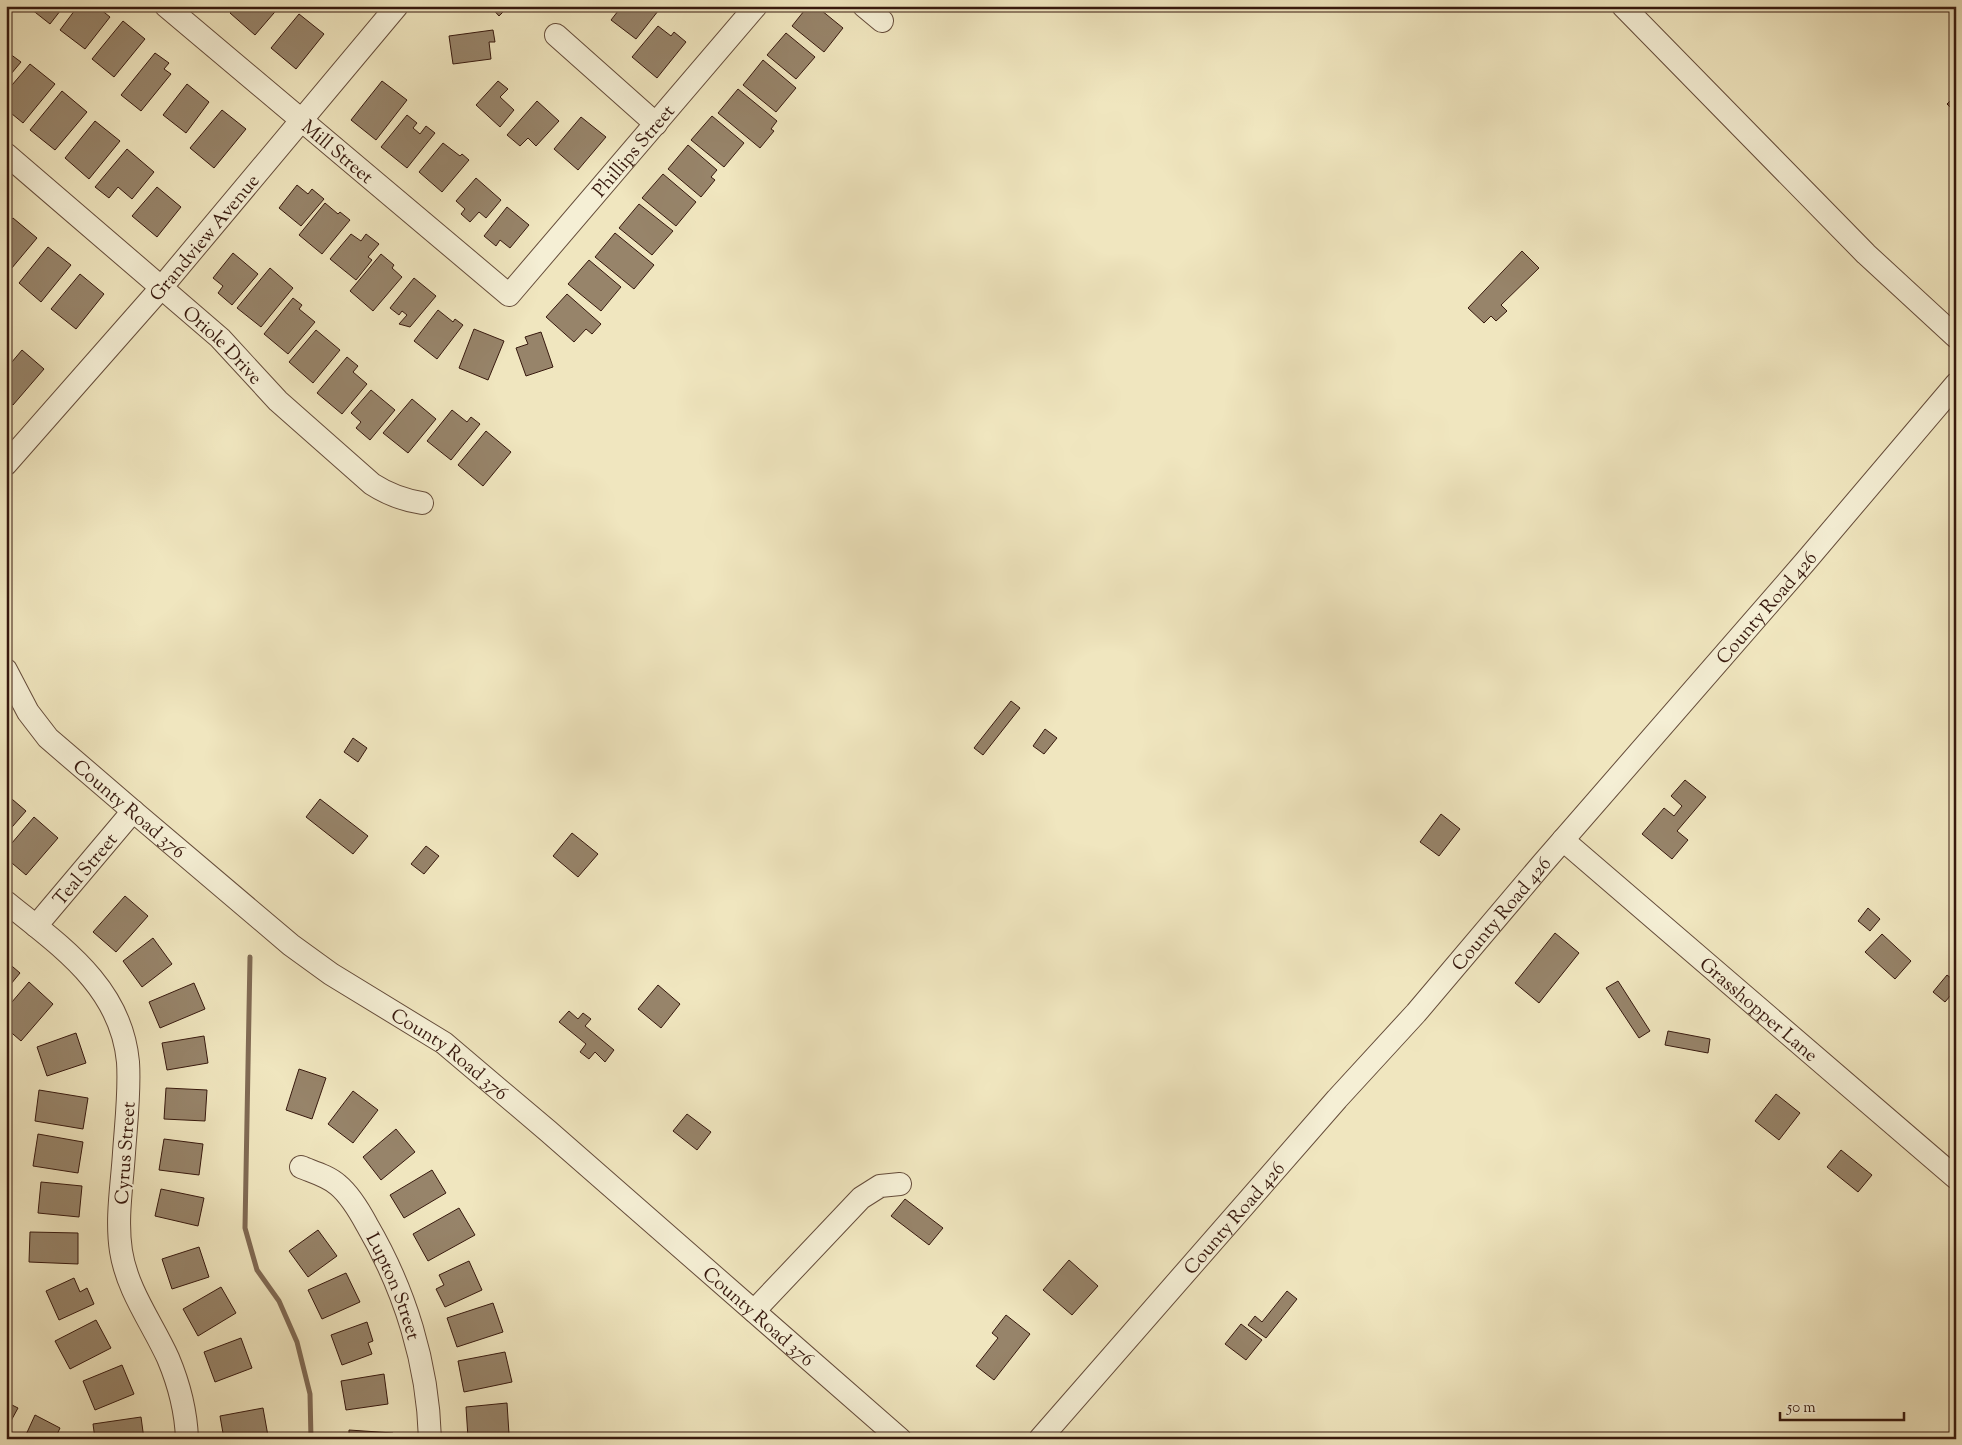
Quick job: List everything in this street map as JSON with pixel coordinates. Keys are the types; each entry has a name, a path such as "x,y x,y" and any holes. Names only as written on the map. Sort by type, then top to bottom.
{"street":[{"name":"Mill Street","path":"166,6 301,122 509,295"},
{"name":"Grandview Avenue","path":"9,456 161,288 397,6"},
{"name":"Phillips Street","path":"509,295 756,6"},
{"path":"864,6 882,21"},
{"path":"1623,6 1866,254 1956,337"},
{"path":"556,35 656,124"},
{"name":"Oriole Drive","path":"6,154 220,338 278,401 372,484 387,494 405,501 422,503"},
{"name":"County Road 426","path":"1040,1439 1333,1103 1416,1013 1956,384"},
{"name":"County Road 376","path":"6,670 28,712 48,738 291,946 331,974 444,1043 900,1439"},
{"name":"Teal Street","path":"36,926 133,811"},
{"name":"Grasshopper Lane","path":"1564,840 1956,1178"},
{"name":"Cyrus Street","path":"6,902 78,962 112,1004 123,1032 128,1062 128,1093 119,1226 121,1252 138,1301 168,1359 178,1387 186,1416 187,1439"},
{"name":"Lupton Street","path":"300,1167 324,1176 339,1185 359,1211 380,1247 414,1333 425,1377 430,1439"},
{"path":"754,1311 861,1198 880,1186 900,1184"}],"building":[{"path":"33,6 64,6 50,24 31,9"},
{"path":"78,6 102,6 100,9 110,17 85,49 60,30"},
{"path":"236,6 280,6 255,35 230,13"},
{"path":"490,6 509,6 499,16"},
{"path":"622,6 662,6 636,39 611,20"},
{"path":"808,6 816,6 843,28 824,52 792,26"},
{"path":"299,14 324,34 296,69 271,48"},
{"path":"123,21 145,39 114,77 92,59"},
{"path":"658,26 671,36 674,32 686,42 657,78 632,57"},
{"path":"493,30 495,42 489,42 491,59 453,64 449,36"},
{"path":"786,33 815,57 796,79 767,55"},
{"path":"6,51 21,62 6,80"},
{"path":"155,53 169,63 164,69 171,74 141,111 121,95"},
{"path":"763,60 796,88 776,112 743,85"},
{"path":"30,64 55,84 23,123 6,109 6,92"},
{"path":"382,81 407,100 376,140 351,120"},
{"path":"498,81 508,89 500,97 514,110 500,127 476,105"},
{"path":"187,84 209,102 186,133 163,115"},
{"path":"738,89 777,121 771,129 774,131 760,148 718,113"},
{"path":"62,91 87,112 55,150 30,130"},
{"path":"1956,95 1956,113 1947,104"},
{"path":"537,101 559,121 536,146 528,138 520,146 507,135"},
{"path":"222,110 246,129 214,168 190,148"},
{"path":"407,115 417,123 413,128 420,134 426,126 435,133 407,168 381,147"},
{"path":"712,116 744,143 724,167 691,140"},
{"path":"581,117 606,137 578,170 554,149"},
{"path":"95,121 120,141 89,179 65,158"},
{"path":"443,143 460,156 462,154 469,160 442,192 419,172"},
{"path":"688,145 717,170 711,177 715,180 701,197 668,169"},
{"path":"127,149 154,172 132,199 118,187 109,198 95,187"},
{"path":"663,174 696,202 676,226 642,198"},
{"path":"476,178 501,200 486,218 479,212 470,222 461,214 465,209 456,201"},
{"path":"297,185 308,194 312,189 324,199 301,226 279,208"},
{"path":"157,187 181,207 157,237 132,216"},
{"path":"325,203 338,214 340,212 350,220 322,254 299,235"},
{"path":"639,204 673,231 652,255 619,228"},
{"path":"507,207 529,225 510,248 500,240 496,246 484,236"},
{"path":"13,218 37,238 6,275 6,225"},
{"path":"615,233 654,265 634,289 595,257"},
{"path":"351,234 361,241 366,234 379,244 368,257 372,260 356,280 330,259"},
{"path":"48,247 71,265 41,302 19,283"},
{"path":"1522,251 1539,268 1501,305 1507,311 1496,321 1491,316 1484,323 1468,308"},
{"path":"233,253 258,274 232,305 218,293 223,286 213,278"},
{"path":"381,254 394,265 392,268 402,277 373,311 350,291"},
{"path":"589,260 621,287 601,311 568,284"},
{"path":"270,268 293,288 261,327 237,308"},
{"path":"80,274 104,294 76,329 51,309"},
{"path":"414,278 436,296 410,327 399,324 407,315 402,311 399,315 390,308"},
{"path":"567,294 601,324 592,334 586,329 574,342 546,317"},
{"path":"293,298 302,305 299,309 315,322 288,354 264,334"},
{"path":"438,310 453,322 455,319 463,325 437,359 414,341"},
{"path":"474,329 504,341 488,380 459,368"},
{"path":"316,330 340,350 313,383 289,362"},
{"path":"541,332 553,367 526,376 516,348 528,344 525,337"},
{"path":"22,350 44,369 13,405 6,400 6,369"},
{"path":"347,357 358,366 353,372 367,384 342,414 317,393"},
{"path":"371,390 395,410 370,440 356,428 361,422 351,413"},
{"path":"412,399 436,419 408,453 383,433"},
{"path":"452,410 467,422 471,417 480,424 451,460 427,441"},
{"path":"486,431 511,452 483,486 458,465"},
{"path":"1011,701 1020,708 983,755 974,748"},
{"path":"1045,729 1057,738 1044,754 1033,746"},
{"path":"353,738 367,748 358,762 344,752"},
{"path":"1685,780 1706,797 1677,831 1688,840 1672,859 1642,834 1664,808 1674,816 1682,806 1671,796"},
{"path":"6,794 26,811 6,834"},
{"path":"320,799 368,836 353,854 306,817"},
{"path":"1441,814 1460,829 1439,856 1420,842"},
{"path":"34,817 58,838 26,875 6,858 6,850"},
{"path":"572,833 598,854 578,877 553,856"},
{"path":"426,846 439,856 424,874 411,864"},
{"path":"125,896 148,916 116,952 93,932"},
{"path":"1868,908 1880,919 1870,931 1858,921"},
{"path":"1555,933 1579,953 1539,1003 1515,983"},
{"path":"1882,934 1911,961 1895,979 1865,952"},
{"path":"153,938 172,964 142,987 123,961"},
{"path":"6,961 20,973 6,990"},
{"path":"1947,975 1956,982 1956,989 1945,1002 1933,992"},
{"path":"1618,981 1650,1031 1639,1038 1606,988"},
{"path":"29,982 53,1004 21,1041 6,1028 6,1009"},
{"path":"194,983 205,1009 160,1028 149,1002"},
{"path":"658,985 680,1004 661,1028 638,1009"},
{"path":"569,1011 578,1019 583,1013 591,1019 585,1026 614,1050 605,1062 595,1052 589,1059 580,1052 586,1044 559,1022"},
{"path":"1668,1031 1710,1039 1708,1053 1665,1045"},
{"path":"76,1033 86,1063 47,1076 37,1047"},
{"path":"204,1036 208,1063 167,1070 162,1043"},
{"path":"299,1069 326,1078 312,1119 286,1110"},
{"path":"166,1088 207,1090 205,1121 164,1119"},
{"path":"39,1090 88,1098 83,1129 35,1121"},
{"path":"353,1091 378,1110 353,1143 328,1124"},
{"path":"1776,1094 1800,1113 1779,1140 1755,1121"},
{"path":"687,1114 711,1132 697,1150 673,1131"},
{"path":"396,1129 415,1152 381,1180 363,1157"},
{"path":"38,1134 83,1142 78,1173 33,1166"},
{"path":"164,1139 203,1144 199,1175 159,1170"},
{"path":"1841,1150 1872,1175 1858,1192 1827,1167"},
{"path":"432,1170 446,1193 404,1218 390,1195"},
{"path":"41,1182 82,1186 79,1217 38,1213"},
{"path":"161,1189 204,1198 198,1226 155,1216"},
{"path":"905,1199 943,1228 929,1245 891,1216"},
{"path":"459,1208 475,1235 428,1261 413,1234"},
{"path":"318,1230 337,1256 308,1277 289,1251"},
{"path":"30,1232 78,1233 78,1264 29,1262"},
{"path":"199,1247 209,1277 172,1289 162,1259"},
{"path":"1069,1260 1098,1286 1072,1315 1043,1290"},
{"path":"469,1261 482,1290 445,1307 436,1289 444,1285 439,1275"},
{"path":"346,1273 360,1302 322,1319 308,1290"},
{"path":"74,1278 80,1292 87,1288 94,1304 59,1320 46,1291"},
{"path":"221,1287 236,1313 198,1336 183,1309"},
{"path":"1287,1291 1297,1299 1266,1338 1248,1325 1255,1316 1262,1322"},
{"path":"493,1303 503,1332 457,1347 447,1318"},
{"path":"1006,1315 1030,1334 994,1380 976,1366 998,1338 992,1333"},
{"path":"96,1320 111,1348 70,1369 55,1341"},
{"path":"367,1322 373,1341 368,1343 372,1354 342,1365 331,1335"},
{"path":"1241,1324 1262,1340 1246,1360 1225,1344"},
{"path":"241,1338 252,1368 215,1382 204,1352"},
{"path":"505,1352 512,1382 464,1392 458,1361"},
{"path":"122,1365 134,1394 95,1410 83,1381"},
{"path":"384,1374 388,1404 346,1410 341,1381"},
{"path":"6,1402 18,1408 6,1430"},
{"path":"507,1403 509,1434 468,1438 466,1407"},
{"path":"263,1408 268,1436 252,1439 224,1439 220,1416"},
{"path":"35,1415 60,1428 55,1439 24,1439"},
{"path":"141,1417 144,1439 95,1439 93,1424"},
{"path":"349,1430 393,1433 393,1439 349,1439"}],"waterway":[{"path":"250,957 245,1228 257,1270 279,1301 297,1342 310,1394 311,1439"}]}
